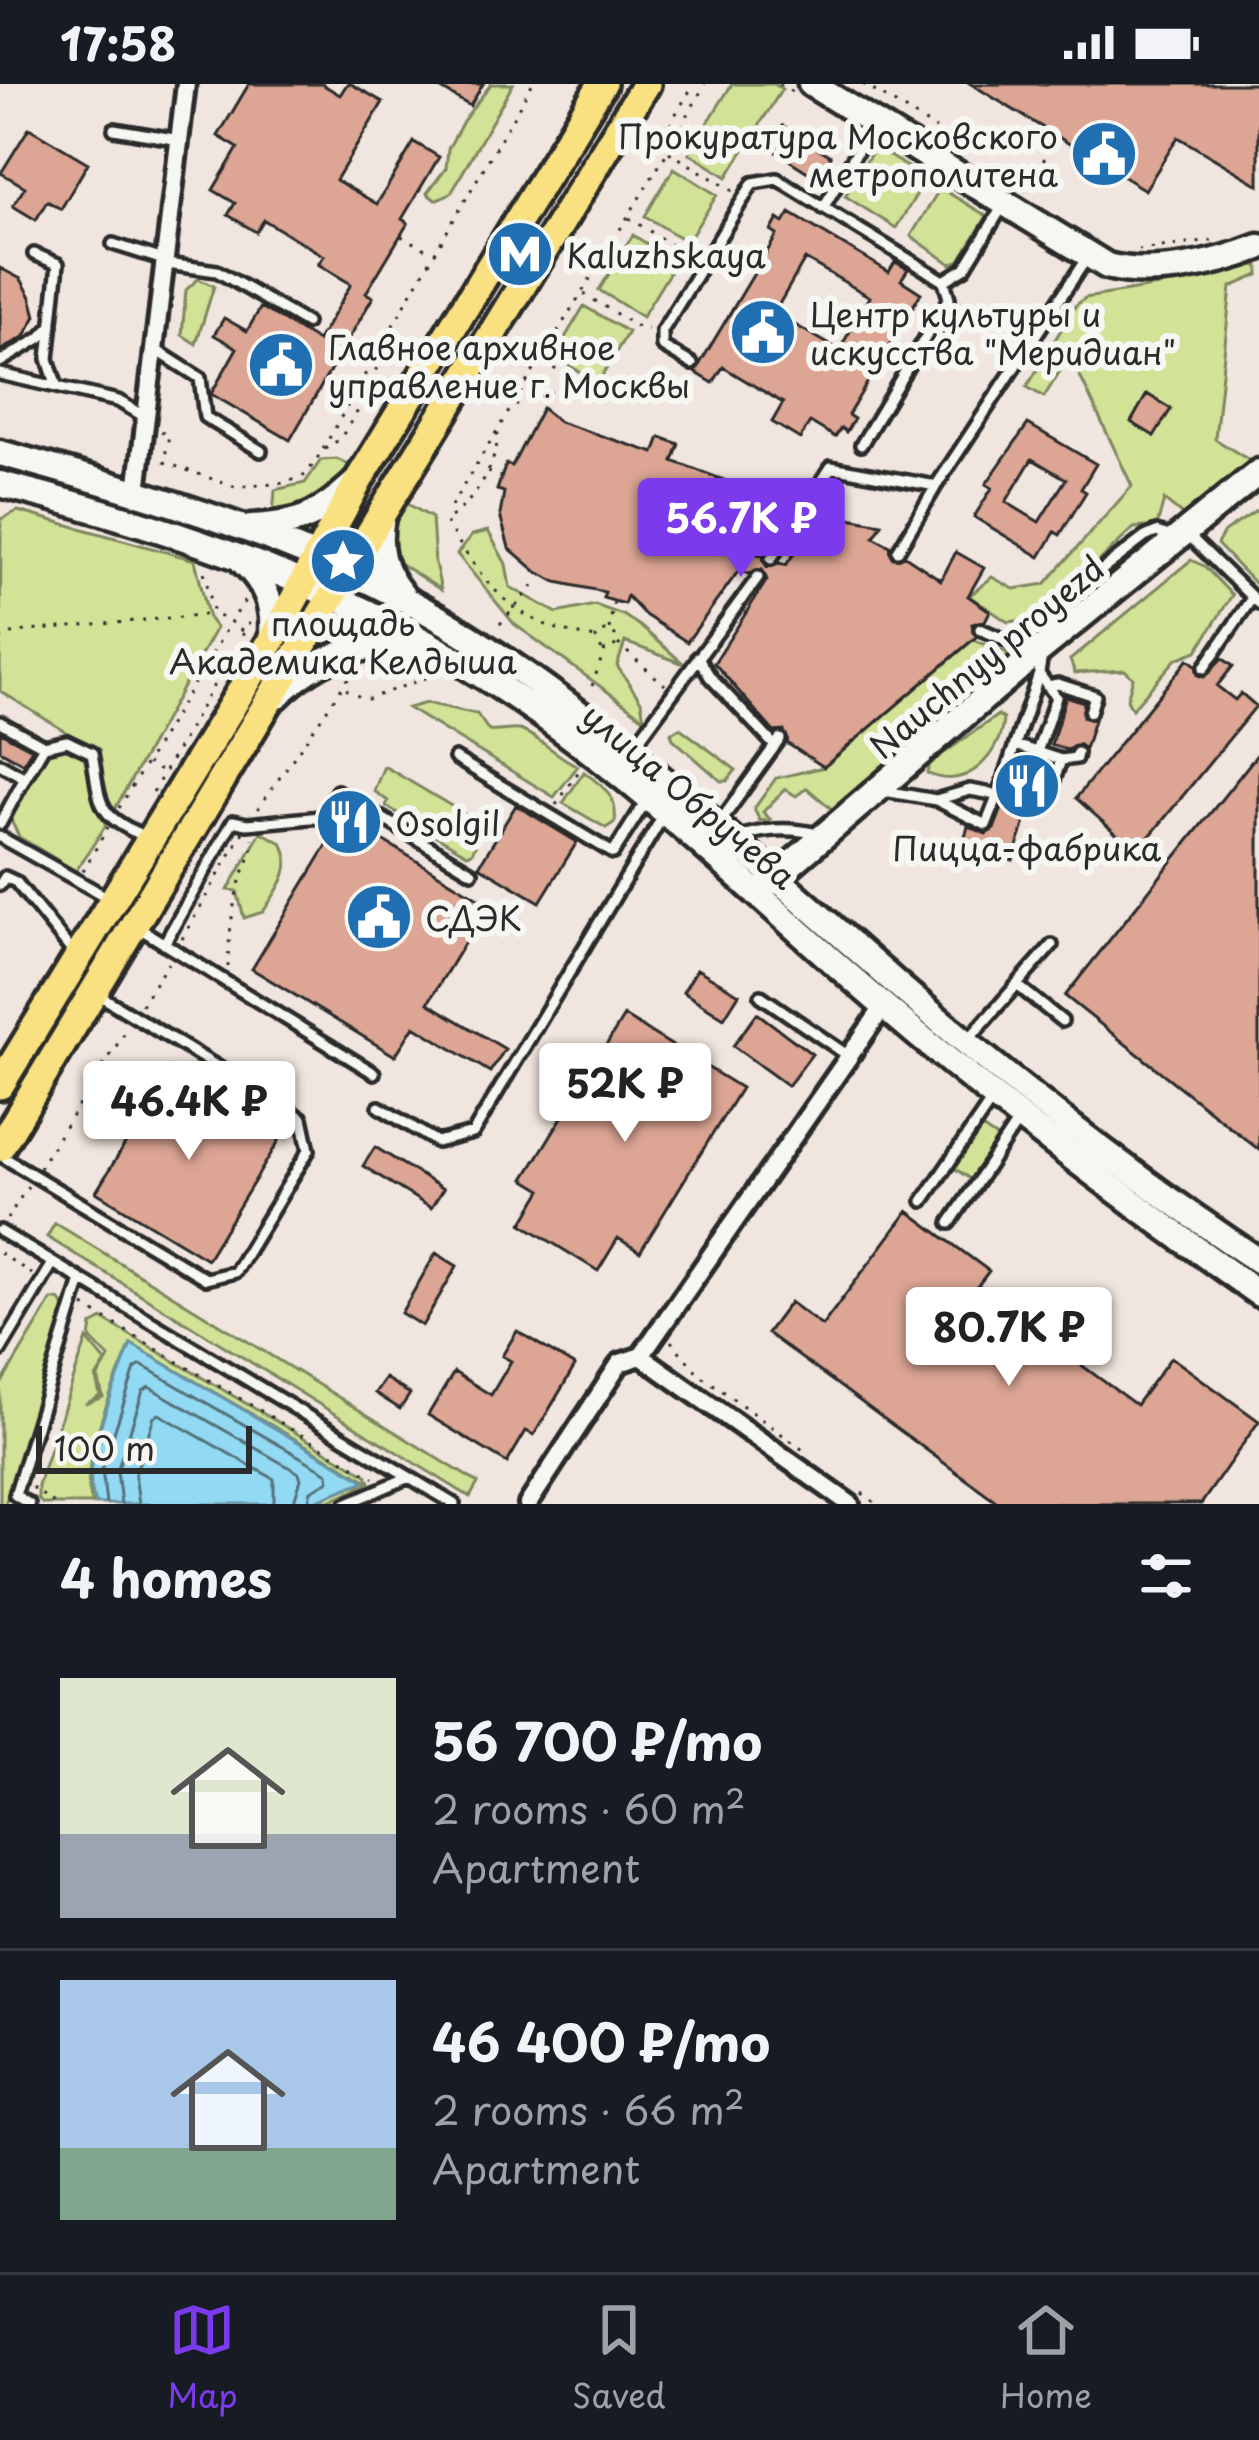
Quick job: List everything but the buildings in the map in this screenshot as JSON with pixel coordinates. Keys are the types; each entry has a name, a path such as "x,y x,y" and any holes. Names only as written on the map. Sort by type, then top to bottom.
{"main road":[{"path":"0,1085 152,839 257,637 309,569 602,84"},
{"path":"0,1151 646,84"},
{"path":"811,84 874,124 1014,198 1107,266 1139,270 1259,248"},
{"name":"улица Обручева","path":"0,453 248,527 309,569 333,596 514,696 658,804 719,836"},
{"name":"Nauchnyy proyezd","path":"767,885 1259,472"},
{"path":"248,527 281,525 320,514 360,478"},
{"name":"улица Обручева","path":"0,484 232,551 309,569 348,570 525,673 631,750 884,1006 1020,1118 1259,1294"},
{"path":"384,510 378,539 382,563 408,602"},
{"path":"232,551 266,589 274,623 257,637"},
{"path":"270,703 316,664 342,652 388,645 450,663"},
{"name":"улица Обручева","path":"767,885 966,1042 1259,1261"}],"street":[{"path":"137,491 150,424 186,84"},
{"path":"528,1504 620,1363 641,1356 884,1006"},
{"path":"641,1356 855,1497"}],"lane":[{"path":"823,208 874,124"},
{"path":"114,129 180,140"},
{"path":"692,364 662,346 662,331 753,183 777,179 944,281 949,298 860,445"},
{"path":"944,281 965,268 1014,198"},
{"path":"113,244 167,262 217,271 306,323"},
{"path":"34,254 58,264 48,359 56,384"},
{"path":"898,551 1088,256"},
{"path":"0,362 40,338 52,325"},
{"path":"156,350 200,378 205,418 261,451"},
{"path":"0,374 118,401 150,424"},
{"path":"771,559 831,467 936,486"},
{"path":"1064,599 1145,537 1180,536 1256,601 1204,668"},
{"path":"631,750 758,577"},
{"path":"980,629 1039,659 1047,686 1056,697 1037,752"},
{"path":"698,657 710,677 777,743 719,836"},
{"path":"879,790 936,800 986,825 1039,659"},
{"path":"1047,686 1058,684 1095,696 1090,712"},
{"path":"0,722 44,746 67,741 92,753 100,803 112,821 152,839"},
{"path":"1015,745 1061,760 1076,758 1077,753"},
{"path":"0,824 44,746"},
{"path":"454,758 614,854 658,804"},
{"path":"915,759 909,782 917,795"},
{"path":"1054,780 1061,760"},
{"path":"0,764 25,778"},
{"path":"164,944 233,821 252,824 321,817 337,790 472,872"},
{"path":"936,800 970,790 998,795"},
{"path":"380,1108 437,1142 473,1133 658,804"},
{"path":"719,836 800,829 826,836"},
{"path":"0,837 114,901"},
{"path":"2,878 16,882 78,959"},
{"path":"134,926 374,1072"},
{"path":"966,1042 1052,945"},
{"path":"1017,985 1062,1021"},
{"path":"0,1151 206,1279 236,1272 309,1150 302,1118 94,992"},
{"path":"761,996 850,1057"},
{"path":"923,1201 994,1097"},
{"path":"950,1222 1020,1118"},
{"path":"0,1231 454,1504"},
{"path":"0,1351 53,1263"},
{"path":"0,1504 15,1495 81,1280"},
{"path":"346,1504 409,1477"},
{"path":"15,1495 29,1504"}],"path":[{"path":"150,424 169,435 164,462 235,487 298,479 310,471 532,84"},
{"path":"672,139 671,122 694,84"},
{"path":"451,506 705,84"},
{"path":"863,84 936,129"},
{"path":"1014,198 1058,137"},
{"path":"668,152 744,198"},
{"path":"628,218 703,264"},
{"path":"401,236 434,254"},
{"path":"1127,250 1182,247 1225,238"},
{"path":"582,293 636,326 662,331"},
{"path":"322,451 340,439 359,409 384,341"},
{"path":"542,359 567,378"},
{"path":"513,406 577,383"},
{"path":"498,431 497,453 486,472 463,510 445,521 474,567 514,610 569,634 596,638 604,651"},
{"path":"486,472 502,477"},
{"path":"200,556 214,614"},
{"path":"500,624 535,584"},
{"path":"76,881 253,589"},
{"path":"609,630 614,602"},
{"path":"153,792 257,637 255,610"},
{"path":"0,639 16,632 214,614 257,637"},
{"path":"596,638 609,630"},
{"path":"609,630 617,643 672,692"},
{"path":"604,651 617,643"},
{"path":"592,686 604,651"},
{"path":"348,681 344,688 365,700 450,663"},
{"path":"146,762 164,773"},
{"path":"549,815 585,762"},
{"path":"229,984 233,907 254,850 252,824"},
{"path":"0,1253 34,1275"},
{"path":"80,1318 84,1305 387,1486"},
{"path":"670,1340 698,1373 806,1452"},
{"path":"30,1475 33,1488 54,1504"},
{"path":"855,1497 877,1504"}],"green space":[{"path":"491,84 513,84 451,193 435,200 427,193 446,168 448,149"},
{"path":"732,84 774,84 782,89 727,177 689,153"},
{"path":"875,147 926,179 896,228 845,196"},
{"path":"674,168 717,195 687,242 645,216"},
{"path":"940,188 987,216 960,260 951,264 911,236"},
{"path":"633,235 676,262 642,317 599,290"},
{"path":"1259,264 1259,275 1231,287 1215,439 1252,462 1185,517 1164,500 1157,526 1134,528 1039,618 1008,622 969,596 992,577 1014,589 1045,584 1132,486 1070,355 1044,397 1027,387 1075,306 1085,298 1214,277"},
{"path":"198,279 214,286 196,344 182,335 186,290"},
{"path":"584,306 628,332 598,383 554,356"},
{"path":"337,459 349,465 325,496 311,506 273,515 275,490 305,483 321,460"},
{"path":"401,500 432,518 441,590 393,559 387,522"},
{"path":"1259,509 1259,588 1217,544 1224,532"},
{"path":"18,511 195,560 209,619 216,628 112,814 97,751 0,691 1,519"},
{"path":"488,531 506,564 510,587 557,613 595,605 623,615 684,664 625,642 617,666 641,701 644,718 514,624 457,554 472,535"},
{"path":"1191,560 1204,566 1232,595 1197,651 1176,659 1132,709 1127,699 1133,678 1125,670 1075,673 1070,660"},
{"path":"973,640 1006,652 1009,663 834,811 807,788 796,796 785,789 763,812 770,819 760,821 754,809 776,778 824,767"},
{"path":"426,703 477,714 489,731 525,732 578,766 554,797 408,708"},
{"path":"998,715 1003,719 996,745 978,767 955,778 927,773 930,763"},
{"path":"680,728 736,770 727,781 721,781 673,739 671,733"},
{"path":"69,747 84,757 106,825 76,871 19,837 10,818 48,753"},
{"path":"384,766 480,823 472,853 386,806 388,801 374,791"},
{"path":"584,772 612,799 615,822 606,828 563,803"},
{"path":"261,832 282,843 286,870 263,912 244,918 237,891 228,890"},
{"path":"982,1128 998,1139 970,1179 954,1168"},
{"path":"55,1223 478,1483 470,1497 47,1237"},
{"path":"52,1300 59,1300 67,1312 65,1334 5,1504 0,1504 0,1386"},
{"path":"103,1319 367,1475 370,1482 323,1504 309,1504 366,1480 131,1344 93,1448 89,1489 93,1504 43,1504 38,1485 87,1339 106,1362 96,1378 100,1396 85,1404 103,1397 98,1377 109,1358 90,1338 92,1325"}],"water":[{"path":"131,1344 365,1481 307,1504 96,1504 91,1488 95,1448"}],"place":[{"name":"Прокуратура Московского метрополитена","path":"1104,154"},
{"name":"Kaluzhskaya","path":"520,254"},
{"name":"Центр культуры и искусства \"Меридиан\"","path":"763,332"},
{"name":"Главное архивное управление г. Москвы","path":"281,365"},
{"name":"площадь Академика Келдыша","path":"343,561"},
{"name":"Пицца-фабрика","path":"1027,786"},
{"name":"Osolgil","path":"349,822"},
{"name":"СДЭК","path":"379,917"}]}
